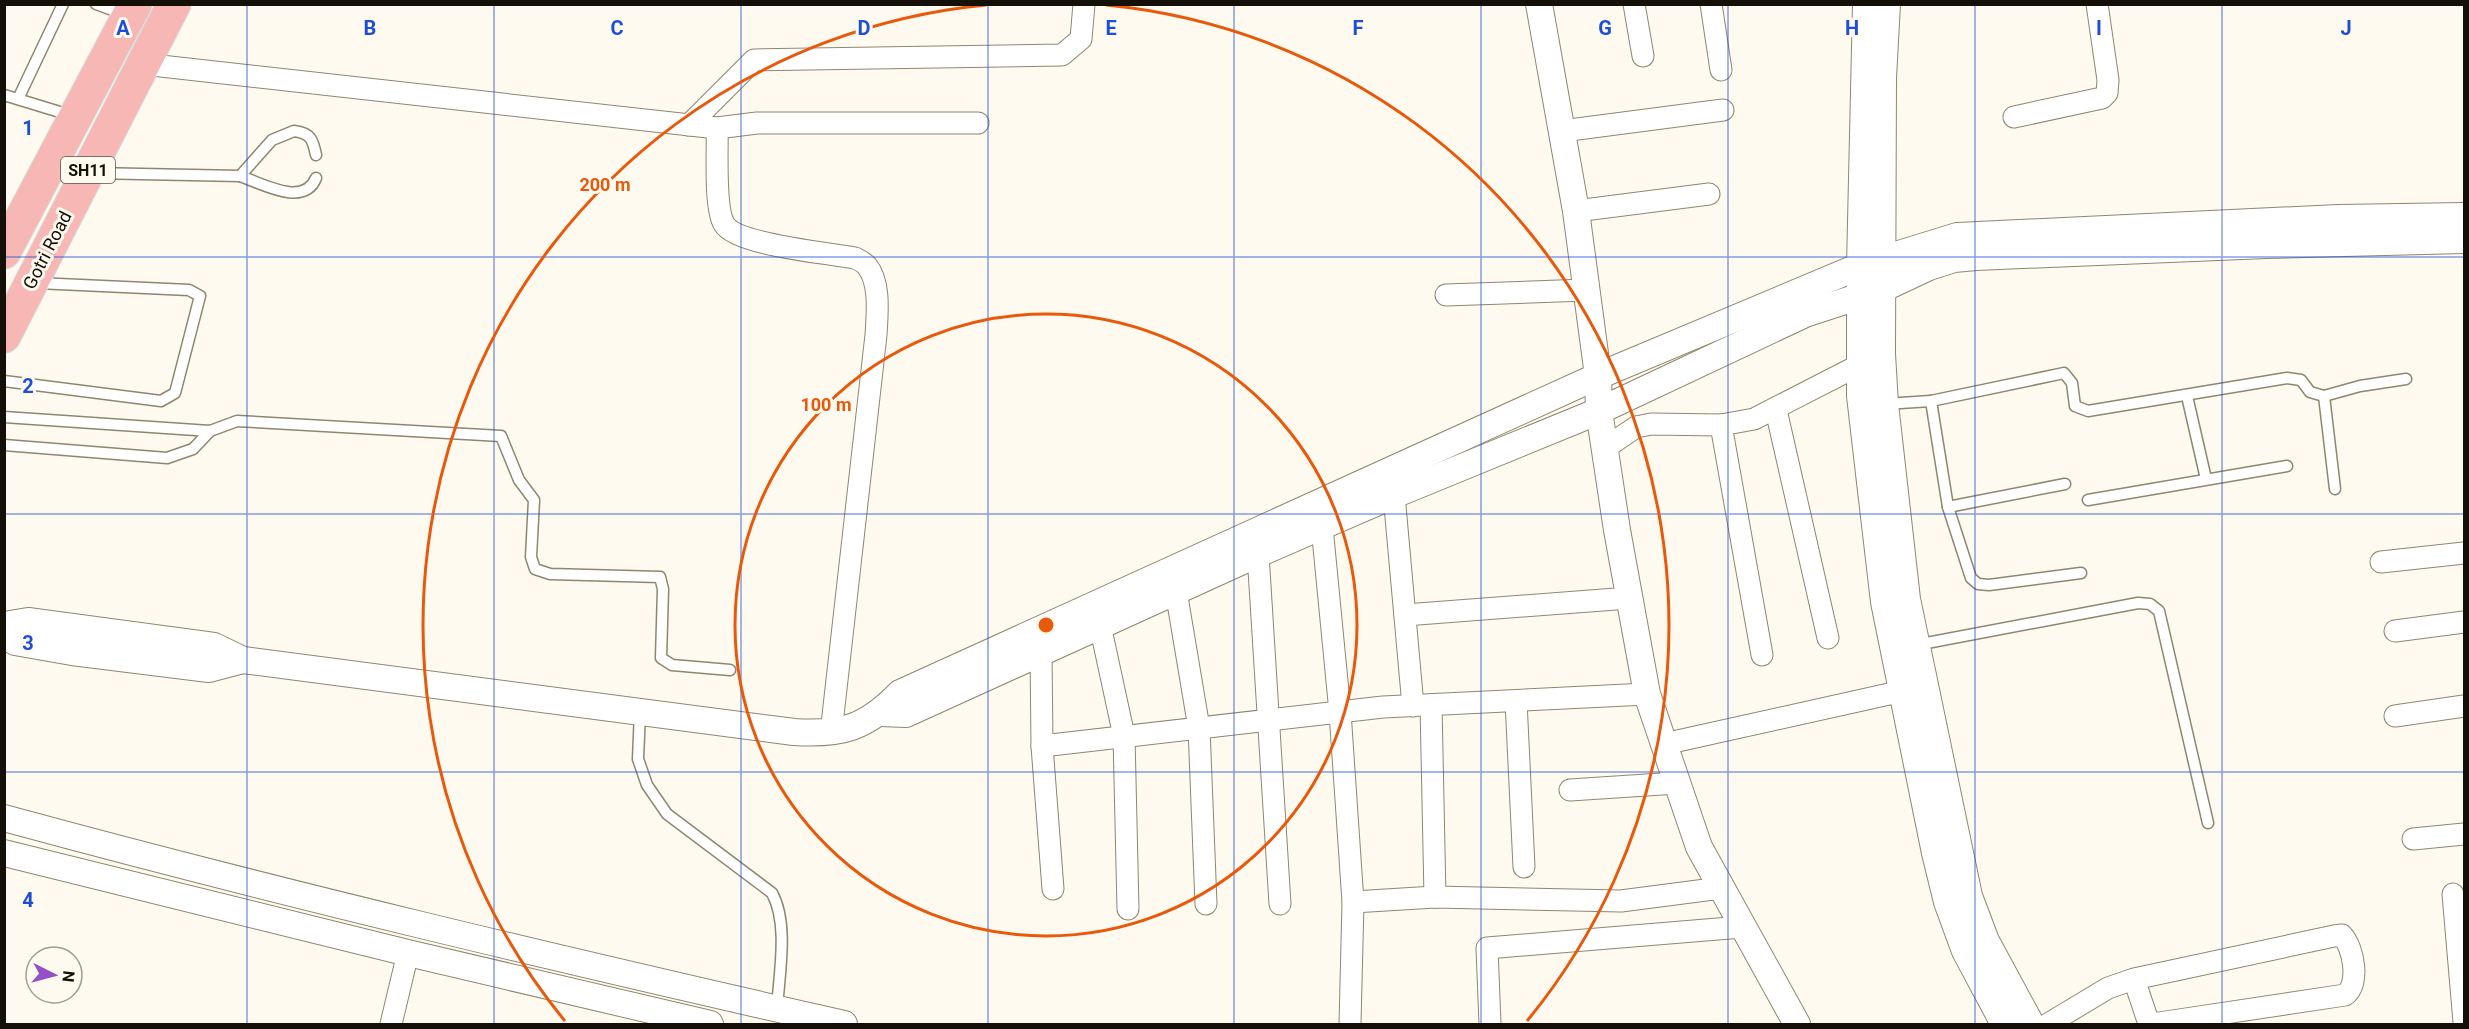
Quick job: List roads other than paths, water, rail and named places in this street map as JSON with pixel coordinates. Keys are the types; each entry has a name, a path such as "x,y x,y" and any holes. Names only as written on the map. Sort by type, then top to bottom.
{"main road":[{"name":"Gotri Road","path":"4,336 19,290 87,173 174,4"},
{"name":"Gotri Road","path":"4,252 132,10"}],"street":[{"path":"689,124 754,60 1062,56 1081,39 1084,4"},
{"path":"1539,4 1576,211 1598,376 1599,411 1647,694 1699,847 1797,1024"},
{"path":"1634,4 1643,56"},
{"path":"1711,4 1721,70"},
{"path":"1866,4 1872,263"},
{"path":"1887,4 1872,263 1871,359 1860,396 1884,603 1913,688 1970,896 1986,941 2031,1024"},
{"path":"2014,117 2102,98 2107,93 2108,81 2097,4"},
{"path":"143,64 717,128 757,123 978,123"},
{"path":"1562,132 1723,110"},
{"path":"717,128 718,204 723,223 730,231 749,240 855,258 868,267 874,284 877,313 876,335 831,733"},
{"path":"1576,211 1709,194"},
{"path":"4,625 28,621 214,646 243,660 794,732 831,733 848,729 881,713 900,693 1598,376 1872,263 1957,236 2326,219 2464,216"},
{"path":"881,713 906,714 1258,554 1394,495 1599,411 1805,314 1871,292 1929,267 1976,257 2266,245 2464,240"},
{"path":"1446,295 1586,290"},
{"path":"1871,359 1885,404 1907,599 1916,645 1913,688 1947,902 1965,951 2004,1024"},
{"path":"1605,448 1636,427 1651,424 1721,425 1747,422 1776,410 1871,359"},
{"path":"1776,410 1828,638"},
{"path":"1721,425 1762,655"},
{"path":"1394,495 1405,615 1422,705 1435,897"},
{"path":"1322,527 1340,712 1353,902 1350,1024"},
{"path":"2381,562 2464,553"},
{"path":"1258,554 1280,904"},
{"path":"1176,591 1199,728 1206,904"},
{"path":"1405,615 1629,598"},
{"path":"2395,631 2464,622"},
{"path":"1100,625 1124,736 1128,909"},
{"path":"4,635 15,642 72,652 209,669 243,660"},
{"path":"1041,651 1042,746 1053,889"},
{"path":"1664,744 1913,688"},
{"path":"1042,746 1340,712 1422,705 1647,694"},
{"path":"1516,700 1524,867"},
{"path":"2396,716 2464,706"},
{"path":"1570,790 1677,783"},
{"path":"4,818 192,869 470,938 844,1024"},
{"path":"2413,839 2464,834"},
{"path":"4,853 408,953 710,1024"},
{"path":"1353,902 1435,897 1622,901 1721,888"},
{"path":"2453,894 2464,1022"},
{"path":"1490,1024 1487,948 1742,927"},
{"path":"2048,1024 2108,988 2134,979 2342,935 2350,948 2354,984 2350,992 2344,995 2152,1023 2147,1017 2134,979"},
{"path":"391,1024 408,953"}],"lane":[{"path":"18,99 63,4"},
{"path":"96,4 132,10"},
{"path":"4,95 76,117"},
{"path":"240,176 272,140 294,130 309,135 313,140 316,155"},
{"path":"87,173 240,176 293,193 308,190 313,186 316,178"},
{"path":"4,381 161,401 175,393 199,308 200,296 189,290 19,290"},
{"path":"1885,404 1931,401 2064,373 2072,383 2075,406 2088,411 2287,378 2301,380 2310,392 2324,396 2360,386 2406,379"},
{"path":"2187,396 2206,479"},
{"path":"2324,396 2335,489"},
{"path":"1931,401 1948,507 1971,578 1978,584 1989,585 2081,573"},
{"path":"4,417 210,431 237,421 501,436 519,480 534,500 531,557 535,569 550,573 660,577 663,589 661,658 672,665 730,670"},
{"path":"4,445 167,458 193,449 210,431"},
{"path":"2088,500 2287,466"},
{"path":"1948,507 2065,484"},
{"path":"1916,645 2138,603 2150,604 2159,611 2208,823"},
{"path":"640,712 638,759 647,785 667,814 771,893 779,907 781,922 777,1009"}]}
